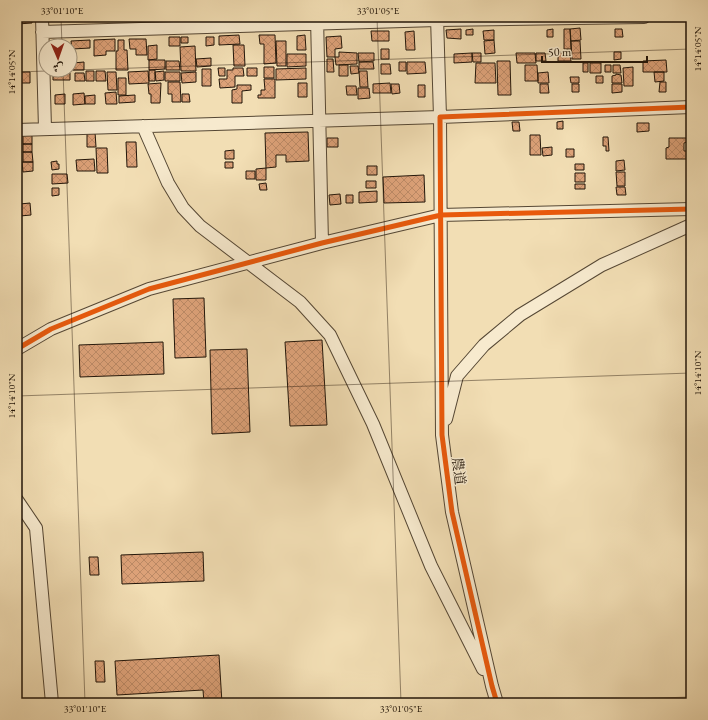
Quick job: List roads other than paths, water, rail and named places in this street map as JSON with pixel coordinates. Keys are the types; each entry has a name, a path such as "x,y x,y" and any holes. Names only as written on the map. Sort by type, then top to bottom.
{"street":[{"path":"42,17 45,129"},
{"path":"42,32 317,20 644,17"},
{"name":"農道","path":"437,19 440,117 442,435 452,512 497,703"},
{"path":"317,20 322,243"},
{"path":"17,130 440,117 691,107"},
{"path":"143,126 168,183 183,208 200,226 300,302 330,335 373,424 432,566 492,686"},
{"path":"17,349 51,329 149,289 322,243 441,215 691,209"},
{"path":"442,435 457,376 484,344 520,315 602,265 691,225"},
{"path":"17,500 36,528 52,703"}]}
